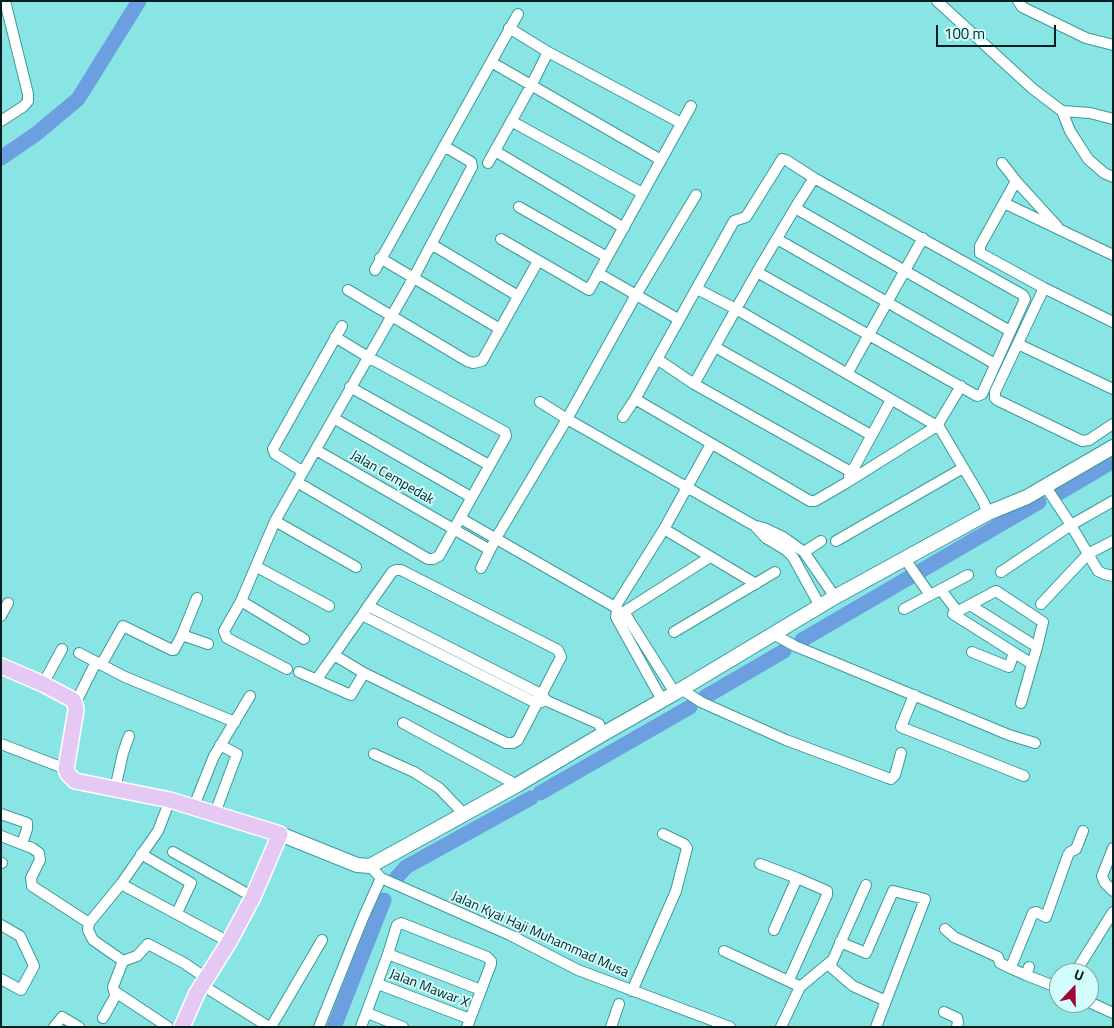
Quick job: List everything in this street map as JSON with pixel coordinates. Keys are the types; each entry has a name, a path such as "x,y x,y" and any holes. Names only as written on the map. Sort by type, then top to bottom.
{"main road":[{"path":"1,666 69,697 76,704 66,769 75,781 194,806 280,834 253,897 229,942 204,981 182,1027"}],"street":[{"path":"1,121 24,106 28,101 28,94 5,1"},
{"path":"937,1 1033,89 1062,110 1090,113 1113,119"},
{"path":"1018,1 1022,7 1086,38 1113,45"},
{"path":"375,270 518,14"},
{"path":"509,28 548,52 681,123"},
{"path":"488,163 548,52"},
{"path":"491,62 661,160"},
{"path":"500,239 588,290 691,106"},
{"path":"1062,110 1070,131 1088,159 1113,178"},
{"path":"1070,131 1078,120 1090,113"},
{"path":"511,121 642,192"},
{"path":"287,668 227,638 225,636 225,627 242,601 275,521 302,471 335,419 350,387 414,277 472,167 471,162 444,146"},
{"path":"494,151 624,228"},
{"path":"623,417 635,399 678,319 698,289 734,221 746,217 782,160 786,160 814,178 923,238 1024,296 1025,299 980,395 977,396 757,272"},
{"path":"1002,163 1016,182 1060,230"},
{"path":"694,384 757,272 814,178"},
{"path":"1016,182 980,246 980,251 1044,288 1113,322"},
{"path":"481,568 496,538 567,419 636,295 696,195"},
{"path":"1004,203 1113,255"},
{"path":"518,207 607,257"},
{"path":"795,208 1010,331"},
{"path":"847,374 923,238"},
{"path":"777,239 995,364"},
{"path":"431,244 518,296"},
{"path":"380,258 500,329"},
{"path":"348,290 473,363 482,360 538,261"},
{"path":"598,273 678,319"},
{"path":"1044,288 995,392 997,400 1082,441 1089,440 1113,424"},
{"path":"698,289 938,426 983,501 988,513"},
{"path":"302,471 275,454 273,449 342,326"},
{"path":"297,482 428,559 439,556 506,436 506,432 335,337"},
{"path":"1018,344 1113,389"},
{"path":"715,347 871,434"},
{"path":"657,359 694,384 851,472"},
{"path":"635,399 808,501 815,500 938,426 961,386"},
{"path":"350,387 489,465"},
{"path":"846,482 891,400"},
{"path":"540,402 755,526 766,538 786,550 793,557 820,606"},
{"path":"335,419 471,497"},
{"path":"618,612 711,444"},
{"path":"280,834 357,865 370,866 517,785 603,734 677,695 835,597 988,513 1049,491 1113,448"},
{"name":"Jalan Cempedak","path":"316,450 490,550"},
{"path":"836,542 963,468"},
{"path":"1049,491 1098,571 1113,576"},
{"path":"1001,572 1071,525 1113,501"},
{"path":"460,518 618,612 645,647 677,695"},
{"path":"275,521 356,567"},
{"path":"755,526 783,537 804,552 835,597"},
{"path":"664,529 756,584"},
{"path":"1042,604 1088,554 1113,540"},
{"path":"804,552 821,541"},
{"path":"618,612 710,557"},
{"path":"905,559 930,595"},
{"path":"257,567 329,606"},
{"path":"317,680 334,655 368,606 392,572 396,570 400,570 549,645 558,650 560,657 541,699 518,740 513,743 506,743 364,673 334,655"},
{"path":"674,632 775,572"},
{"path":"904,608 968,575"},
{"path":"940,590 957,612"},
{"path":"1021,703 1032,664 1043,622 996,591 953,614 1032,664"},
{"path":"76,704 123,626 173,650 182,635 197,598"},
{"path":"242,601 304,639"},
{"path":"1,616 8,603"},
{"path":"970,605 1036,647"},
{"path":"368,606 450,654"},
{"path":"618,612 635,651 677,695 701,702 786,740 888,778 892,779 895,775 902,753"},
{"path":"362,615 450,654 541,699 599,724 603,734"},
{"path":"773,634 790,643 1009,735 1035,743"},
{"path":"182,635 208,644"},
{"path":"635,651 645,647"},
{"path":"43,684 62,649"},
{"path":"972,652 1009,667 1014,653"},
{"path":"79,653 125,677 235,722"},
{"path":"299,672 351,695 364,673"},
{"path":"914,695 902,727 1024,776"},
{"path":"194,806 220,745 250,696"},
{"path":"403,723 517,785"},
{"path":"114,789 129,736"},
{"path":"1,744 66,769"},
{"path":"215,813 237,754 220,745"},
{"path":"374,754 414,772 439,788 464,814"},
{"path":"123,961 90,936 89,924 121,884 158,831 170,800"},
{"path":"1,814 27,823 22,844"},
{"path":"1010,968 1032,915 1036,912 1046,917 1068,855 1076,849 1083,831"},
{"path":"632,991 676,891 687,848 684,844 663,834"},
{"path":"1,836 32,848 39,853 40,860 30,882 32,886 89,924"},
{"path":"1113,848 1102,876 1105,883 1113,891"},
{"path":"173,852 253,897"},
{"path":"141,854 191,883 177,913"},
{"path":"760,864 826,890 827,893 789,980"},
{"path":"319,1027 363,918 388,882 370,866"},
{"path":"774,930 797,878"},
{"name":"Jalan Kyai Haji Muhammad Musa","path":"388,882 510,935 578,970 730,1027"},
{"path":"121,884 229,942"},
{"path":"780,1027 800,987 830,962 866,885"},
{"path":"840,942 866,953 893,891 924,899 876,1027"},
{"path":"1081,963 1113,912"},
{"path":"361,1027 399,923 487,957 491,961 468,1023"},
{"path":"1,925 20,936 34,966 21,990 1,979"},
{"path":"945,929 954,937 998,957 1000,963 1010,968 1028,971 1049,983"},
{"path":"168,1027 112,988 123,961 138,956 148,944 184,962 204,981 270,1027 322,940"},
{"path":"724,951 789,980 800,987"},
{"path":"388,954 481,990"},
{"path":"830,962 832,968 853,986 886,1001"},
{"name":"Jalan Mawar X","path":"378,984 468,1023"},
{"path":"103,1018 118,993"},
{"path":"611,1027 619,1004"},
{"path":"1099,1007 1113,1013"},
{"path":"944,1012 957,1018 957,1027"},
{"path":"367,1013 403,1027"},
{"path":"54,1027 62,1018 79,1027"}],"waterway":[{"path":"1,158 36,134 78,99 139,1"},
{"path":"1059,493 1113,461"},
{"path":"802,640 1039,502"},
{"path":"705,697 784,651"},
{"path":"540,793 690,707"},
{"path":"396,878 406,867 531,798"},
{"path":"334,1027 384,900"}]}
